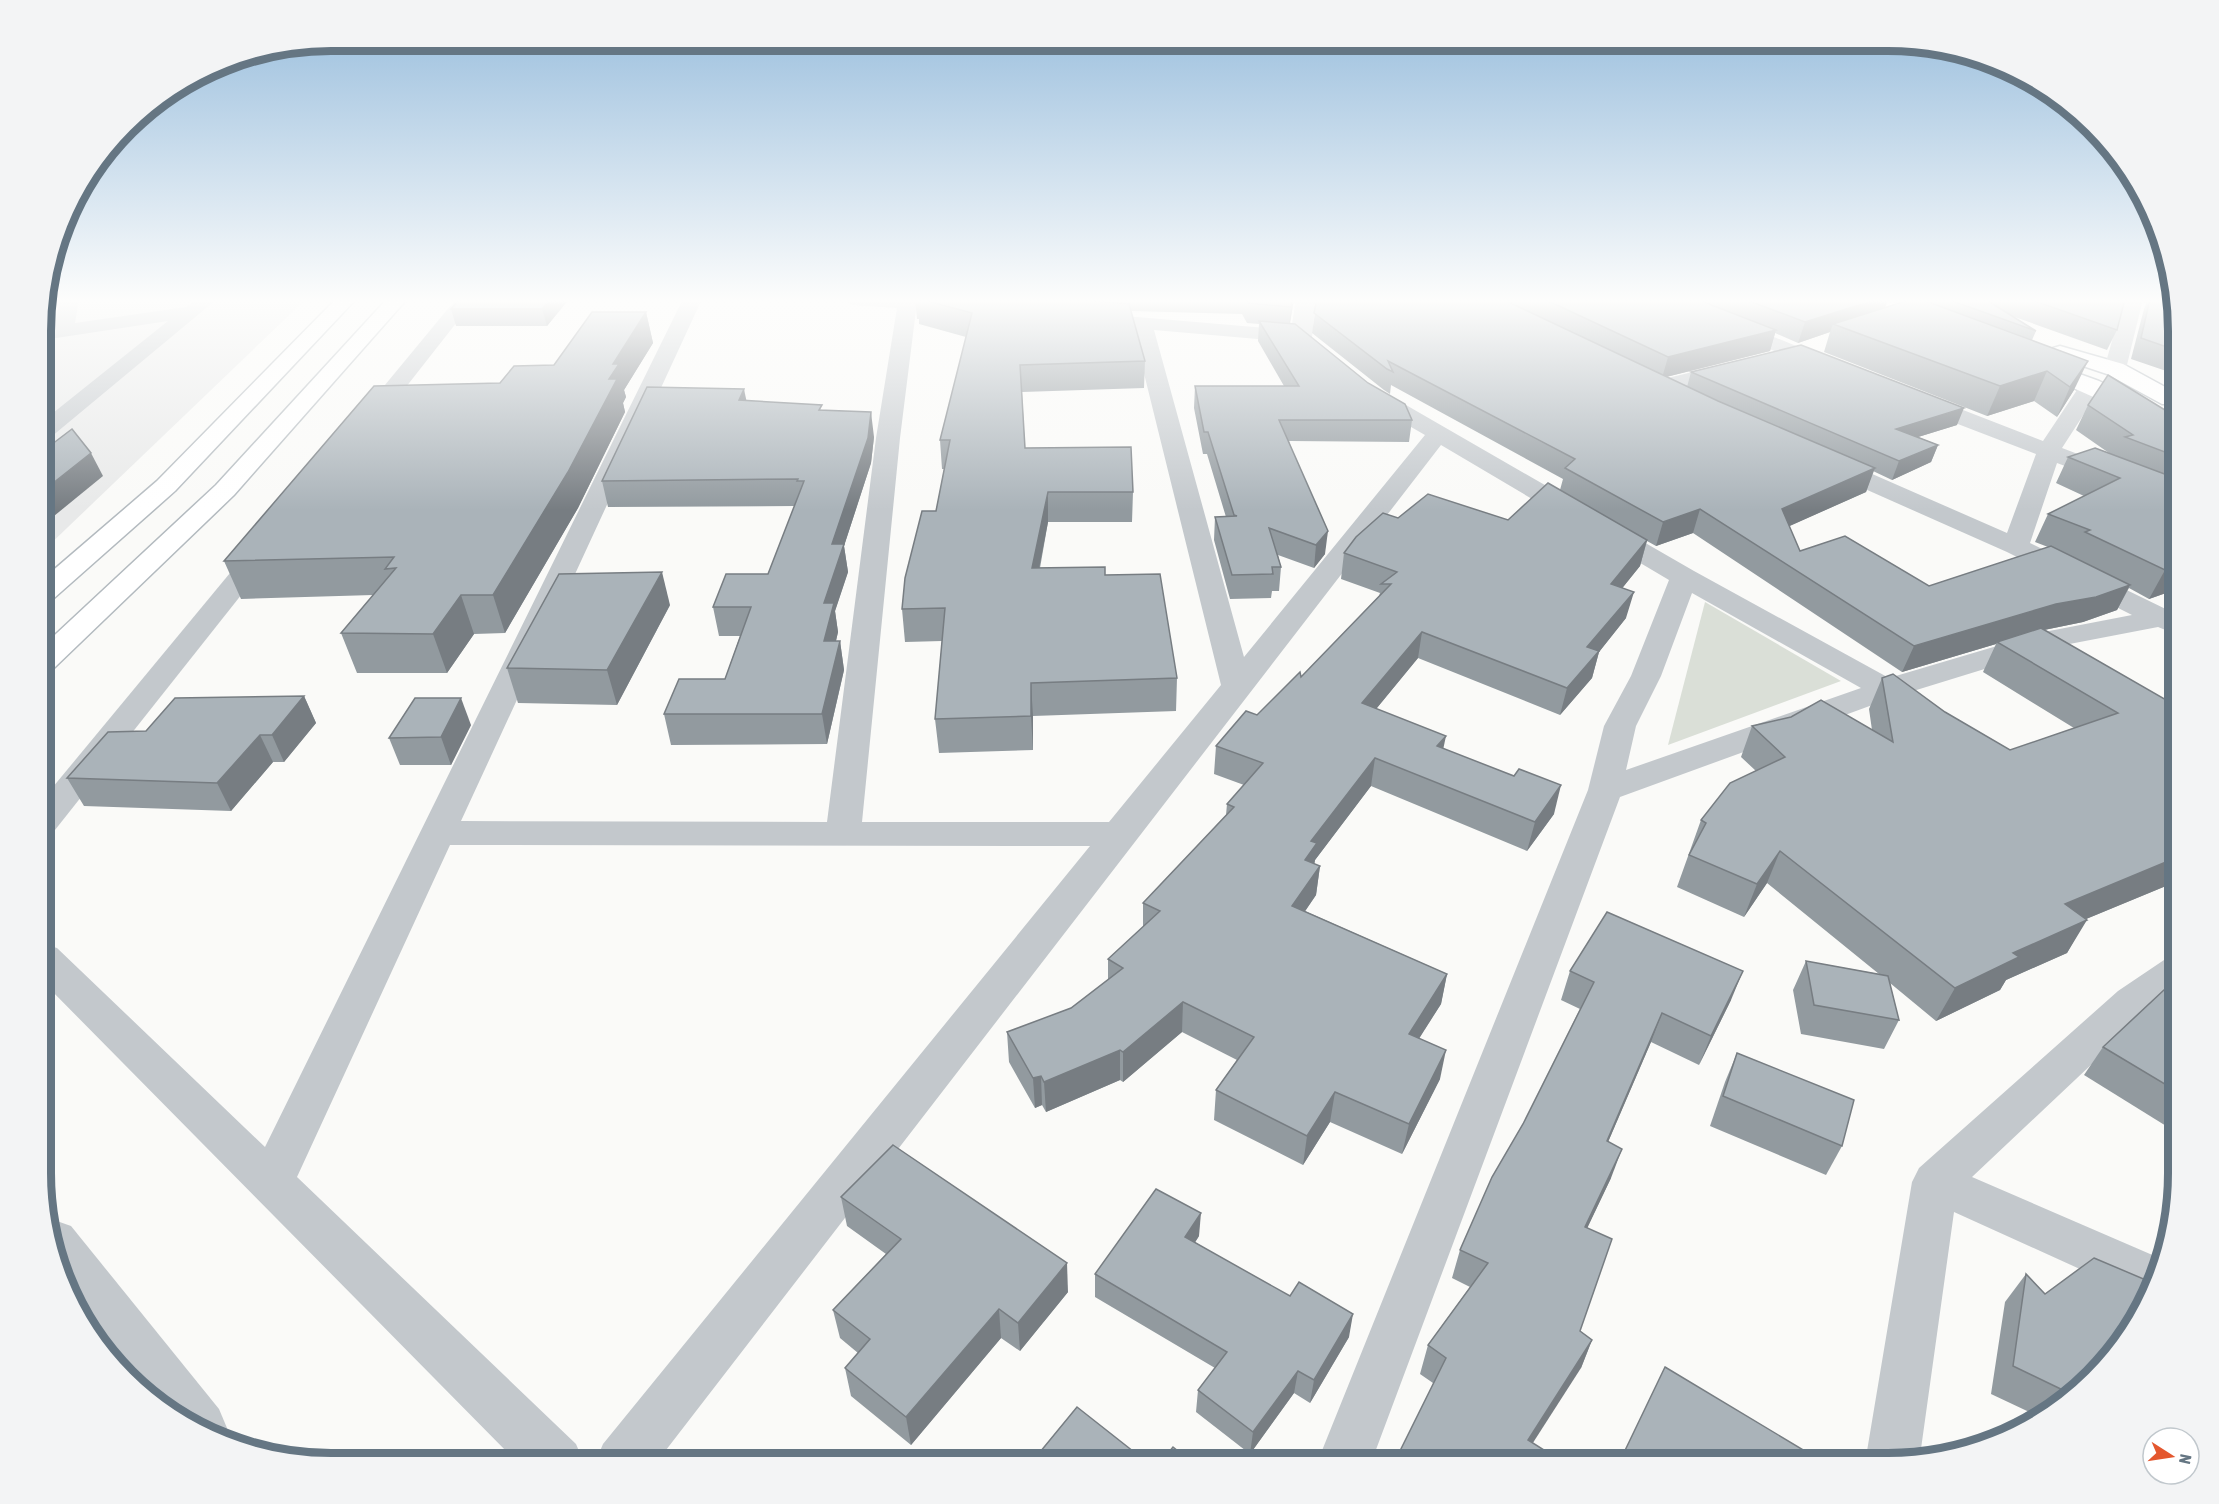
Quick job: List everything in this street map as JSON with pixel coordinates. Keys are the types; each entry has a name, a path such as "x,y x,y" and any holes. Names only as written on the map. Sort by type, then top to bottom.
{"main road":[{"path":"51,586 166,486 279,369"},
{"path":"51,655 225,490 334,369"},
{"path":"2048,369 2091,386 2168,423"},
{"path":"2115,369 2168,398"}],"street":[{"path":"51,426 121,369"},
{"path":"354,437 409,369"},
{"path":"271,1182 659,369"},
{"path":"843,834 898,369"},
{"path":"1154,369 1237,688"},
{"path":"1659,387 1730,369"},
{"path":"1836,369 1849,374"},
{"path":"1638,376 1690,402"},
{"path":"1358,384 1375,397 1684,577 1886,689"},
{"path":"2016,546 2049,450 2091,386"},
{"path":"1894,391 2168,497"},
{"path":"630,1453 1438,434"},
{"path":"1808,455 2016,546 2168,622"},
{"path":"51,812 280,528"},
{"path":"1348,1453 1605,790 1620,726 1646,676 1684,577"},
{"path":"1605,790 1886,689 2054,638 2168,622"},
{"path":"438,833 1120,834"},
{"path":"51,966 547,1453"},
{"path":"1893,1453 1935,1182 2132,1002 2168,977"},
{"path":"1935,1182 2148,1277"},
{"path":"63,1253 189,1414"}],"shaded area":[{"path":"51,369 233,369 51,543"},
{"path":"1705,602 1841,681 1668,745"}],"building":[{"path":"511,369 616,369 609,379 617,379 568,472 493,595 461,595 433,634 341,633 396,568 385,569 394,557 224,561 374,386 500,383"},
{"path":"958,369 1020,369 1025,448 1131,447 1133,492 1048,492 1032,568 1105,567 1105,575 1160,574 1177,678 1031,683 1031,716 935,719 945,608 902,609 905,578 922,511 936,511 950,440 940,440"},
{"path":"1289,369 1351,369 1368,383 1405,404 1412,420 1279,420 1328,531 1316,545 1269,528 1281,567 1272,567 1273,574 1232,575 1215,517 1237,516 1234,515 1208,432 1204,432 1195,386 1299,386"},
{"path":"1404,369 1651,369 1718,401 1875,468 1782,509 1800,551 1845,536 1929,586 2051,546 2130,585 2096,597 2056,604 1914,646 1700,509 1663,522 1565,468 1575,459"},
{"path":"1702,369 1864,369 1964,408 1896,429 1938,445 1899,461 1691,372"},
{"path":"1955,369 2082,369 2070,387 2047,371 2000,386"},
{"path":"2108,375 2168,412 2168,453 2125,437 2133,435 2088,405"},
{"path":"647,387 744,389 739,400 822,405 819,410 871,412 868,438 832,544 844,544 824,603 834,603 824,641 840,641 822,714 664,714 679,679 725,679 751,607 713,607 726,574 768,574 804,481 797,481 798,479 602,481"},
{"path":"72,429 91,453 51,485 51,445"},
{"path":"2095,448 2168,475 2168,569 2165,570 2085,532 2090,530 2048,514 2120,478 2068,457"},
{"path":"1548,483 1647,540 1611,584 1634,592 1587,647 1599,651 1567,688 1422,632 1362,703 1446,736 1437,746 1514,776 1519,769 1561,785 1535,822 1375,758 1311,841 1317,843 1305,860 1320,866 1292,906 1447,974 1409,1034 1446,1050 1409,1124 1335,1092 1307,1136 1216,1090 1254,1037 1183,1002 1123,1052 1120,1050 1044,1082 1041,1076 1033,1078 1007,1032 1071,1008 1123,968 1108,959 1160,911 1143,903 1234,807 1227,804 1263,763 1216,746 1246,711 1257,715 1300,672 1301,677 1391,584 1381,584 1397,572 1344,553 1356,537 1383,513 1398,518 1428,494 1508,520"},
{"path":"662,572 607,670 507,668 559,574"},
{"path":"2041,628 2168,701 2168,861 2065,904 2087,920 2013,953 2019,957 1955,988 1780,851 1757,884 1689,855 1706,823 1701,820 1730,783 1785,757 1752,726 1791,717 1821,700 1893,742 1882,678 1893,674 1945,712 2010,750 2118,713 1997,642"},
{"path":"304,696 272,735 260,735 217,783 67,778 108,732 146,731 175,698"},
{"path":"415,698 461,698 441,737 389,738"},
{"path":"1607,912 1743,971 1711,1036 1662,1013 1607,1141 1622,1149 1585,1227 1612,1239 1580,1331 1592,1340 1528,1440 1549,1453 1399,1453 1446,1358 1428,1345 1488,1263 1460,1250 1492,1177 1523,1124 1594,982 1570,971"},
{"path":"1806,961 1888,976 1899,1020 1814,1005"},
{"path":"2168,987 2168,1086 2103,1047"},
{"path":"1737,1053 1854,1100 1842,1146 1723,1096"},
{"path":"893,1145 1067,1263 1018,1323 999,1309 906,1417 845,1368 870,1339 833,1310 901,1239 841,1197"},
{"path":"1156,1189 1201,1213 1185,1237 1290,1296 1299,1282 1353,1314 1314,1380 1298,1371 1253,1432 1198,1390 1227,1352 1095,1274"},
{"path":"2094,1258 2147,1280 2130,1313 2110,1343 2086,1371 2063,1390 2013,1366 2026,1274 2045,1294"},
{"path":"1665,1367 1808,1453 1624,1453"},
{"path":"1077,1407 1135,1453 1039,1453"},
{"path":"1173,1447 1180,1453 1168,1453"}]}
